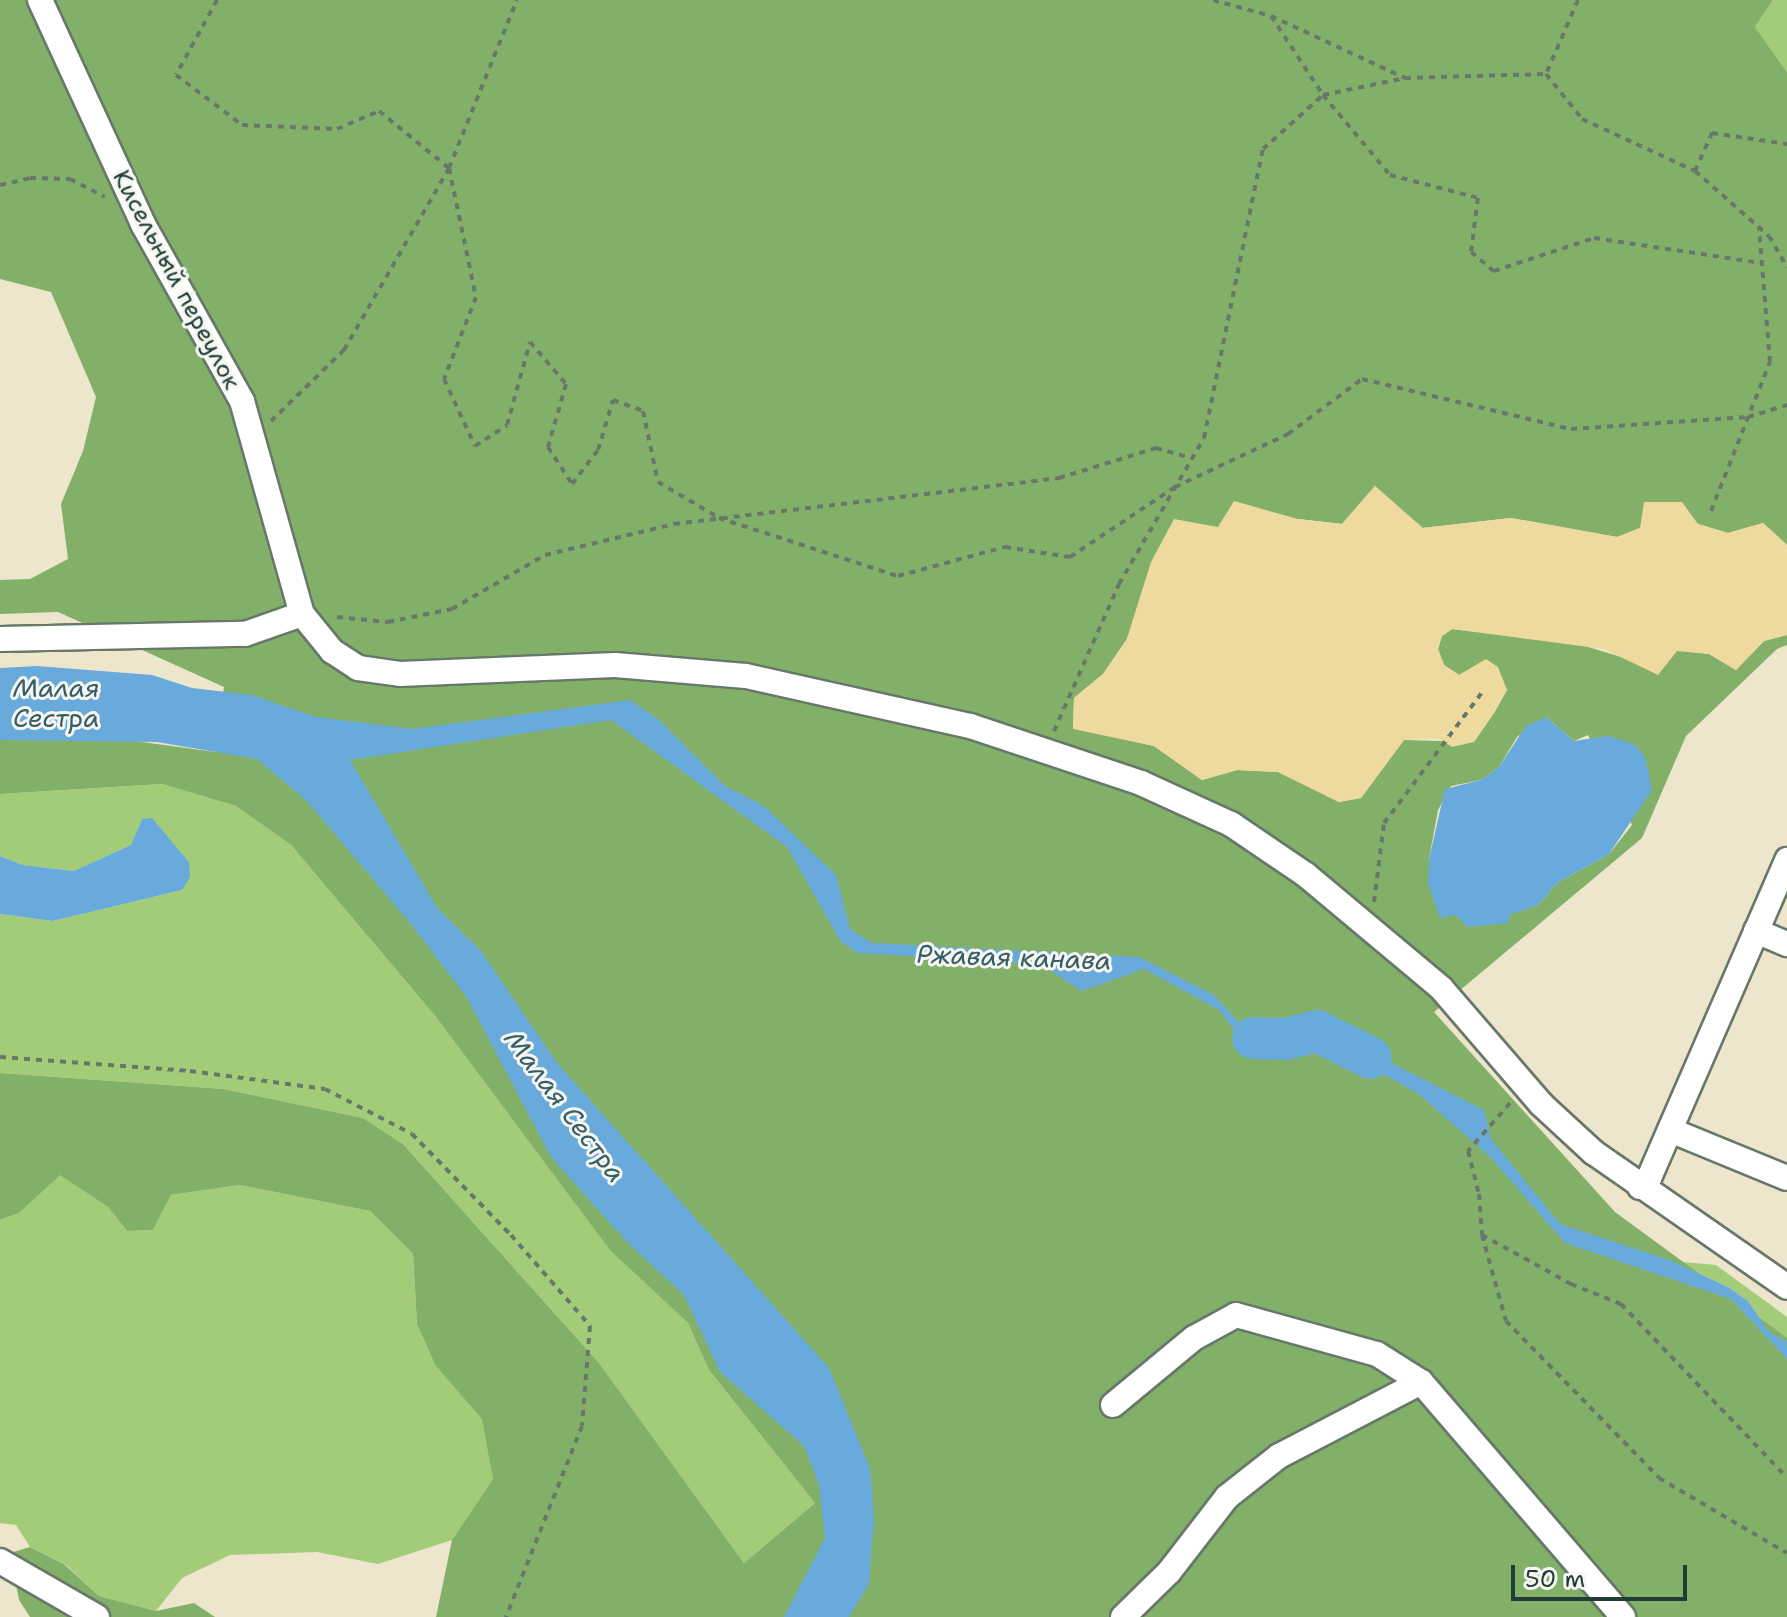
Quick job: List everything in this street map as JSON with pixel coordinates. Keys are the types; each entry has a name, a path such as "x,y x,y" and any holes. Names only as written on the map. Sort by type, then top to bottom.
{"street":[{"name":"Кисельный переулок","path":"40,0 137,210 221,356 253,439 302,614"},
{"path":"0,639 245,634 302,614 332,651 358,668 480,674 615,665 688,667 903,709 1046,748 1231,824 1371,928 1441,988 1541,1104 1640,1187 1787,1287"},
{"path":"1640,1187 1670,1130 1787,860"},
{"path":"1756,931 1787,944"},
{"path":"1670,1130 1787,1178"},
{"path":"1113,1405 1194,1338 1236,1315 1377,1354 1421,1382 1623,1617"},
{"path":"1123,1617 1169,1572 1227,1497 1279,1456 1421,1382"},
{"path":"0,1561 97,1617"}],"path":[{"path":"217,0 176,75 242,125 337,129 379,111 449,168 476,297 444,379 475,446 507,425 530,342 566,384 548,447 572,484 598,450 613,400 643,411 658,482 719,518 898,576 1005,547 1070,557 1175,487 1288,434 1362,379 1571,429 1748,417 1787,405"},
{"path":"253,439 344,350 449,168 517,0"},
{"path":"1213,0 1271,16 1405,78"},
{"path":"1571,0 1576,7"},
{"path":"1546,74 1578,0"},
{"path":"1271,16 1323,95 1390,175 1478,198 1471,252 1494,271 1594,238 1762,263"},
{"path":"1046,748 1119,584 1204,438 1263,149 1323,95 1405,78 1546,74"},
{"path":"1546,74 1582,119 1695,171 1759,227 1787,267"},
{"path":"1695,171 1712,133 1787,144"},
{"path":"0,185 30,178 70,179 137,210"},
{"path":"1711,511 1770,362 1759,227"},
{"path":"302,614 388,622 452,609 545,555 719,518 1059,478 1156,448 1192,458"},
{"path":"1371,928 1384,823 1483,691"},
{"path":"0,1057 190,1071 325,1089 412,1134 511,1235 590,1326 582,1426 506,1617"},
{"path":"1491,1125 1468,1151 1479,1194 1482,1235 1506,1321 1659,1478 1787,1553"},
{"path":"1482,1235 1571,1284 1621,1304 1787,1478"}],"green space":[{"path":"0,0 1773,0 1755,27 1787,72 1787,545 1763,523 1728,533 1698,524 1640,528 1617,537 1511,518 1422,528 1375,486 1342,524 1298,519 1218,527 1151,563 1127,639 1103,674 1074,698 1073,728 1154,746 1202,780 1237,770 1278,772 1339,802 1361,798 1404,740 1474,742 1494,713 1507,690 1486,660 1459,675 1444,665 1438,649 1442,636 1452,629 1575,643 1628,659 1677,650 1709,654 1736,670 1764,641 1787,635 1787,645 1777,649 1686,736 1642,838 1434,1012 1615,1212 1787,1338 1787,1617 436,1617 452,1540 493,1479 482,1419 435,1365 417,1324 413,1254 370,1211 240,1185 171,1195 153,1230 127,1231 108,1207 60,1175 19,1213 0,1220 0,1073 224,1089 363,1118 403,1144 599,1363 744,1563 815,1503 709,1370 688,1323 610,1250 436,1017 291,845 236,806 162,784 0,794 0,737 90,735 216,752 224,687 58,612 0,614 0,580 30,579 68,559 61,504 83,451 96,397 51,292 0,279","holes":["1546,717 1574,741 1588,735 1632,825 1609,854 1557,883 1538,905 1467,927 1456,914 1429,859 1438,810 1451,786 1481,780 1499,767 1517,737"]},
{"path":"1773,0 1787,0 1787,72 1755,27"},
{"path":"162,784 236,806 291,845 436,1017 610,1249 688,1323 709,1370 815,1503 744,1563 599,1363 403,1144 363,1118 224,1089 0,1073 0,914 53,921 182,890 142,819 131,845 74,871 23,865 0,856 0,794"},
{"path":"60,1174 108,1207 127,1231 153,1230 171,1195 240,1185 370,1211 413,1254 417,1324 435,1365 483,1419 493,1479 452,1540 378,1564 317,1552 230,1555 182,1578 156,1611 99,1596 65,1564 30,1547 16,1525 0,1523 0,1220 19,1213"},
{"path":"1672,1261 1716,1265 1787,1317 1787,1342 1769,1332 1748,1301 1728,1287"},
{"path":"30,1547 64,1564 99,1596 156,1611 194,1603 215,1617 30,1617 19,1600 10,1553"}],"sand":[{"path":"1375,486 1423,528 1511,518 1617,537 1640,528 1644,502 1682,502 1698,524 1728,533 1763,523 1787,545 1787,635 1764,641 1736,670 1709,654 1677,651 1658,675 1604,649 1452,629 1442,636 1438,649 1444,665 1459,675 1486,659 1498,667 1507,690 1494,713 1474,742 1452,747 1438,738 1404,740 1361,798 1339,802 1278,772 1237,770 1202,780 1154,746 1073,729 1074,698 1103,674 1127,639 1151,562 1174,519 1218,527 1234,501 1298,519 1342,524"}],"water":[{"name":"Малая Сестра","path":"37,666 152,675 192,688 252,695 316,717 413,729 630,700 659,720 725,786 764,806 836,875 850,929 872,943 1139,957 1214,995 1245,1029 1334,1034 1484,1110 1491,1139 1560,1224 1672,1261 1728,1287 1748,1301 1769,1332 1787,1342 1787,1359 1731,1299 1565,1243 1491,1158 1420,1095 1319,1037 1245,1043 1219,1010 1144,969 1082,991 1040,964 858,953 841,942 787,847 611,720 350,760 438,909 481,951 557,1063 829,1368 870,1468 874,1517 869,1584 849,1617 784,1617 825,1538 819,1485 804,1446 720,1372 684,1295 627,1242 551,1157 466,996 410,923 307,801 257,759 157,742 0,740 0,668"},
{"path":"1546,717 1574,741 1608,736 1634,744 1645,757 1652,790 1609,854 1557,883 1538,905 1509,915 1509,923 1467,927 1456,915 1440,918 1428,884 1429,859 1445,789 1481,780 1499,767 1526,726"},
{"path":"152,818 189,862 190,877 182,890 53,921 0,914 0,856 23,865 74,871 131,845 142,819"}],"waterway":[{"name":"Ржавая канава","path":"1253,1038 1285,1039 1317,1031 1371,1058"}]}
